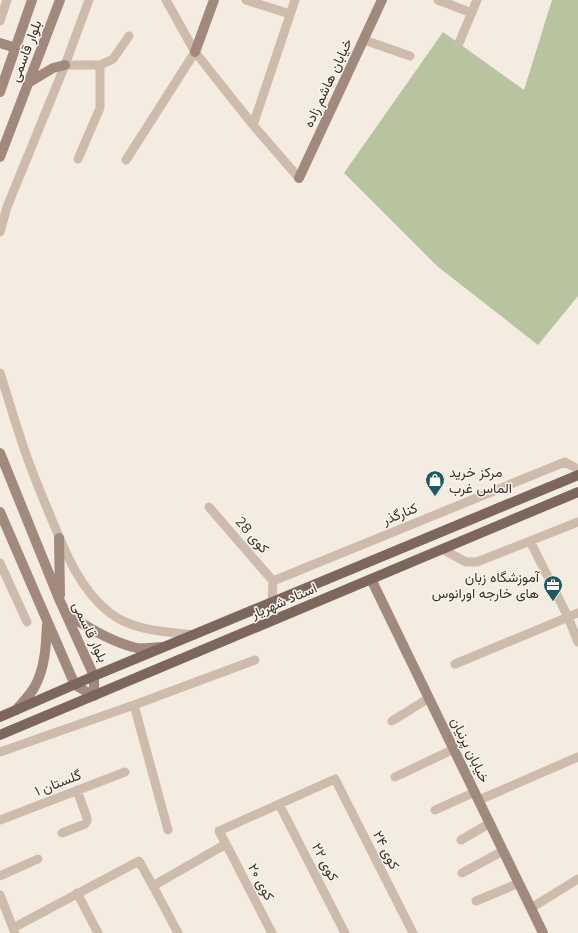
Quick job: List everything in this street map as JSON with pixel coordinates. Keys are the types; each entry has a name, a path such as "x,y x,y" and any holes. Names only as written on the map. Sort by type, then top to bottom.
{"main road":[{"name":"بلوار قاسمی","path":"0,92 32,0"},
{"name":"بلوار قاسمی","path":"0,157 60,0"},
{"path":"195,52 214,0"},
{"name":"خیابان هاشم زاده","path":"299,178 382,0"},
{"path":"0,43 16,48"},
{"path":"28,83 52,68 65,65"},
{"name":"بلوار قاسمی","path":"0,453 60,601 94,676 94,696"},
{"name":"استاد شهریار","path":"0,716 578,475"},
{"path":"565,480 575,494"},
{"name":"استاد شهریار","path":"0,735 575,494"},
{"path":"0,512 75,684 94,696"},
{"path":"59,538 60,601"},
{"name":"خیابان پرنیان","path":"371,579 504,851 541,932"},
{"path":"66,614 97,633 138,648 166,647"},
{"path":"16,710 34,688 42,667 46,648 47,621"}],"street":[{"path":"0,21 8,0"},
{"path":"0,232 7,207 65,65 89,0"},
{"path":"166,0 195,52 253,125 299,178"},
{"path":"246,0 290,14"},
{"path":"253,125 295,0"},
{"path":"438,0 472,13"},
{"path":"459,43 477,0"},
{"path":"65,65 100,65 113,59 129,36"},
{"path":"364,40 410,56"},
{"path":"126,160 195,52"},
{"path":"78,160 100,108 100,65"},
{"path":"0,373 27,459 59,538 76,574 90,594 111,614 136,626 161,632 194,635"},
{"name":"کنارگذر","path":"273,581 565,462 578,469"},
{"name":"کوی 28","path":"209,507 273,581"},
{"path":"442,549 466,562 477,562 578,522"},
{"path":"530,541 568,617 578,642"},
{"path":"0,562 27,622"},
{"path":"272,602 273,581"},
{"path":"455,664 578,613"},
{"path":"0,752 134,705 255,660"},
{"path":"392,721 429,698"},
{"path":"134,705 168,830"},
{"path":"395,777 454,749"},
{"path":"435,810 477,796 578,757"},
{"name":"۱ گلستان","path":"0,820 125,772"},
{"name":"کوی ۲۴","path":"279,804 335,779 413,933"},
{"path":"62,833 85,824 87,821 88,818 77,790"},
{"name":"کوی ۲۰","path":"272,933 219,831 279,804"},
{"name":"کوی ۲۲","path":"279,804 345,933"},
{"path":"461,840 490,823"},
{"path":"153,886 226,844"},
{"path":"462,873 504,851"},
{"path":"0,876 38,859"},
{"path":"0,899 14,931 77,894 138,861 178,933"},
{"path":"531,908 578,879"},
{"path":"476,901 519,883"},
{"path":"77,894 98,933"}],"green space":[{"path":"552,0 578,0 578,296 538,345 437,266 344,173 443,32 524,90"}],"place":[{"name":"مرکز خرید الماس غرب","path":"435,497"},
{"name":"آموزشگاه زبان های خارجه اورانوس","path":"553,602"}]}
